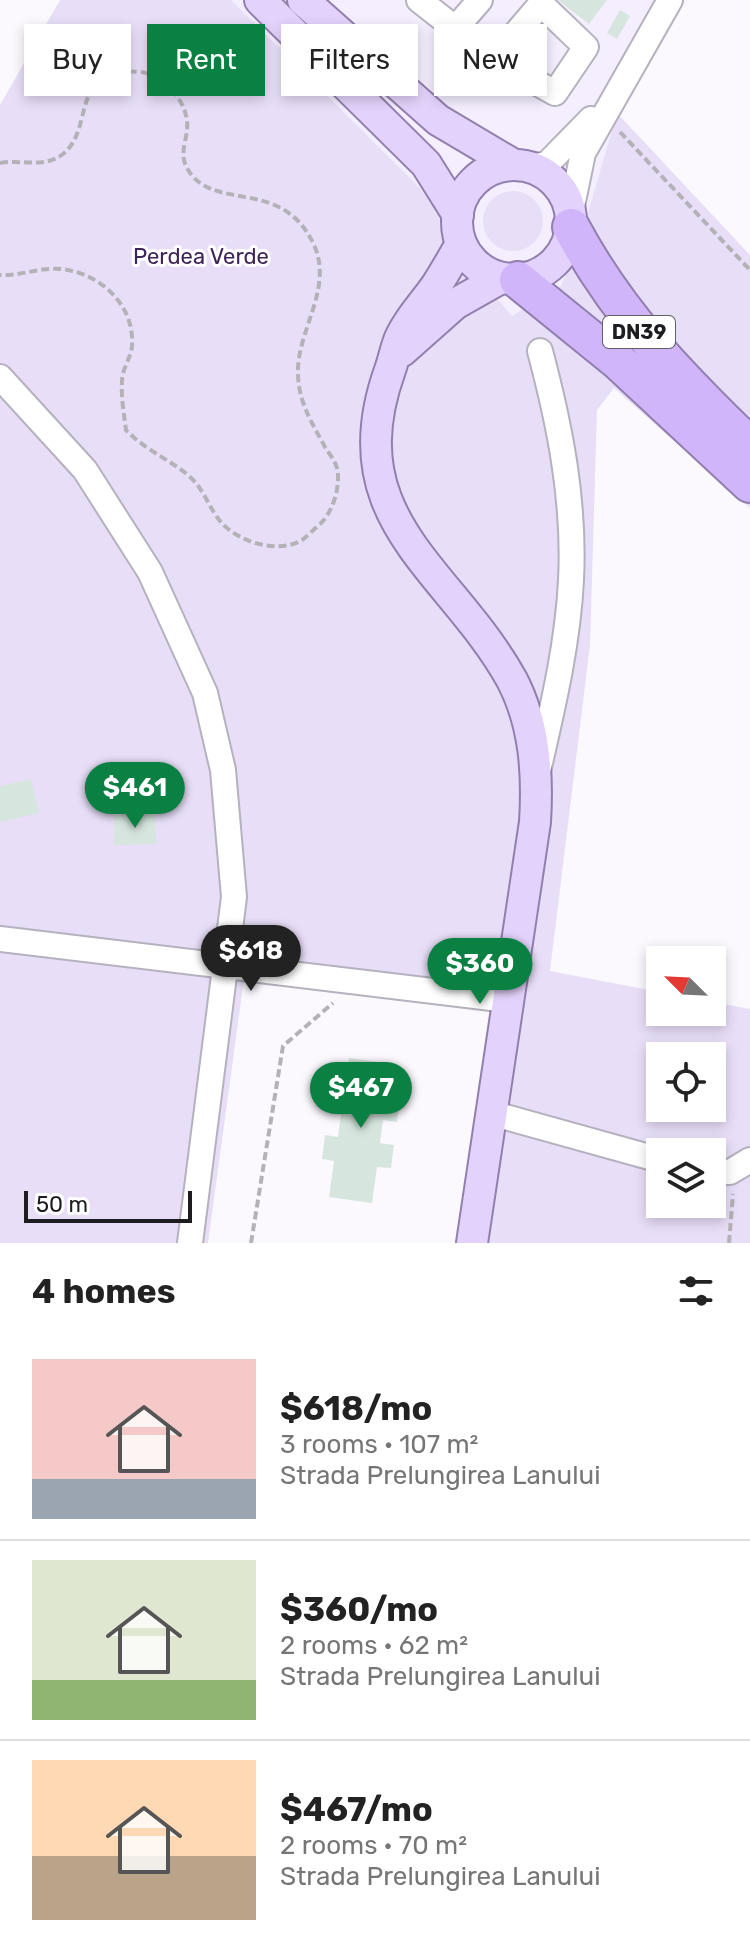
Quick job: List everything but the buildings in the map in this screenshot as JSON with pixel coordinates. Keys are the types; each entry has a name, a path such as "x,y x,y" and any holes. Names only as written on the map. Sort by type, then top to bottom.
{"highway":[{"name":"DN39","path":"571,219 592,266 641,335 750,446"},
{"name":"DN39","path":"510,279 619,362 750,484"}],"main road":[{"name":"DN39","path":"260,0 426,164 481,269 510,279"},
{"name":"DN39","path":"303,0 438,120 554,181 571,219"},
{"path":"472,1243 535,822 538,773 527,721 513,683 494,650 422,561 386,503 375,450 376,422 381,395 400,337 459,229 470,186 484,173 521,166"},
{"path":"394,357 455,304 510,279 537,275 552,266 566,248 571,219"}],"street":[{"path":"419,0 447,24"},
{"path":"459,24 480,0"},
{"path":"571,219 583,153 664,3"},
{"path":"521,166 547,164 563,150 622,80"},
{"path":"538,773 559,680 571,580 568,488 559,420 540,351"},
{"path":"0,377 85,470 150,572 205,693 223,770 233,882 227,966 190,1243"},
{"path":"0,939 508,1000"},
{"path":"491,1113 646,1156"}],"path":[{"path":"0,163 22,161 43,164 65,153 76,139 83,103 94,85 121,72 141,72 158,76 175,93 187,119 182,154 186,168 199,184 222,195 242,194 267,201 293,217 314,246 320,277 300,345 298,374 303,408 337,469 335,500 326,519 301,541 277,547 234,536 218,519 199,486 126,430 122,378 132,347 125,314 117,298 104,284 60,268 18,276 0,275"},
{"path":"604,115 750,270"},
{"path":"251,1243 283,1046 361,980"},
{"path":"729,1243 734,1201 731,1168"}],"shaded area":[{"path":"231,0 686,0 617,113 582,233 561,286 512,316 444,237 443,227 321,96 418,96 418,24 281,24 281,54 265,36 265,24 253,24"}],"green space":[{"name":"Perdea Verde","path":"60,0 231,0 255,24 147,24 147,96 265,96 265,34 281,50 281,96 328,96 420,188 440,216 444,237 512,316 561,286 582,233 617,113 750,255 750,508 614,388 597,410 590,645 550,971 646,989 646,1026 726,1026 726,1005 750,1009 750,1243 458,1243 494,998 244,979 208,1243 0,1243 0,105 24,63 24,96 131,96 131,24 46,24"},
{"path":"513,191 535,199 543,221 535,243 513,251 491,243 483,221 491,199"}]}
